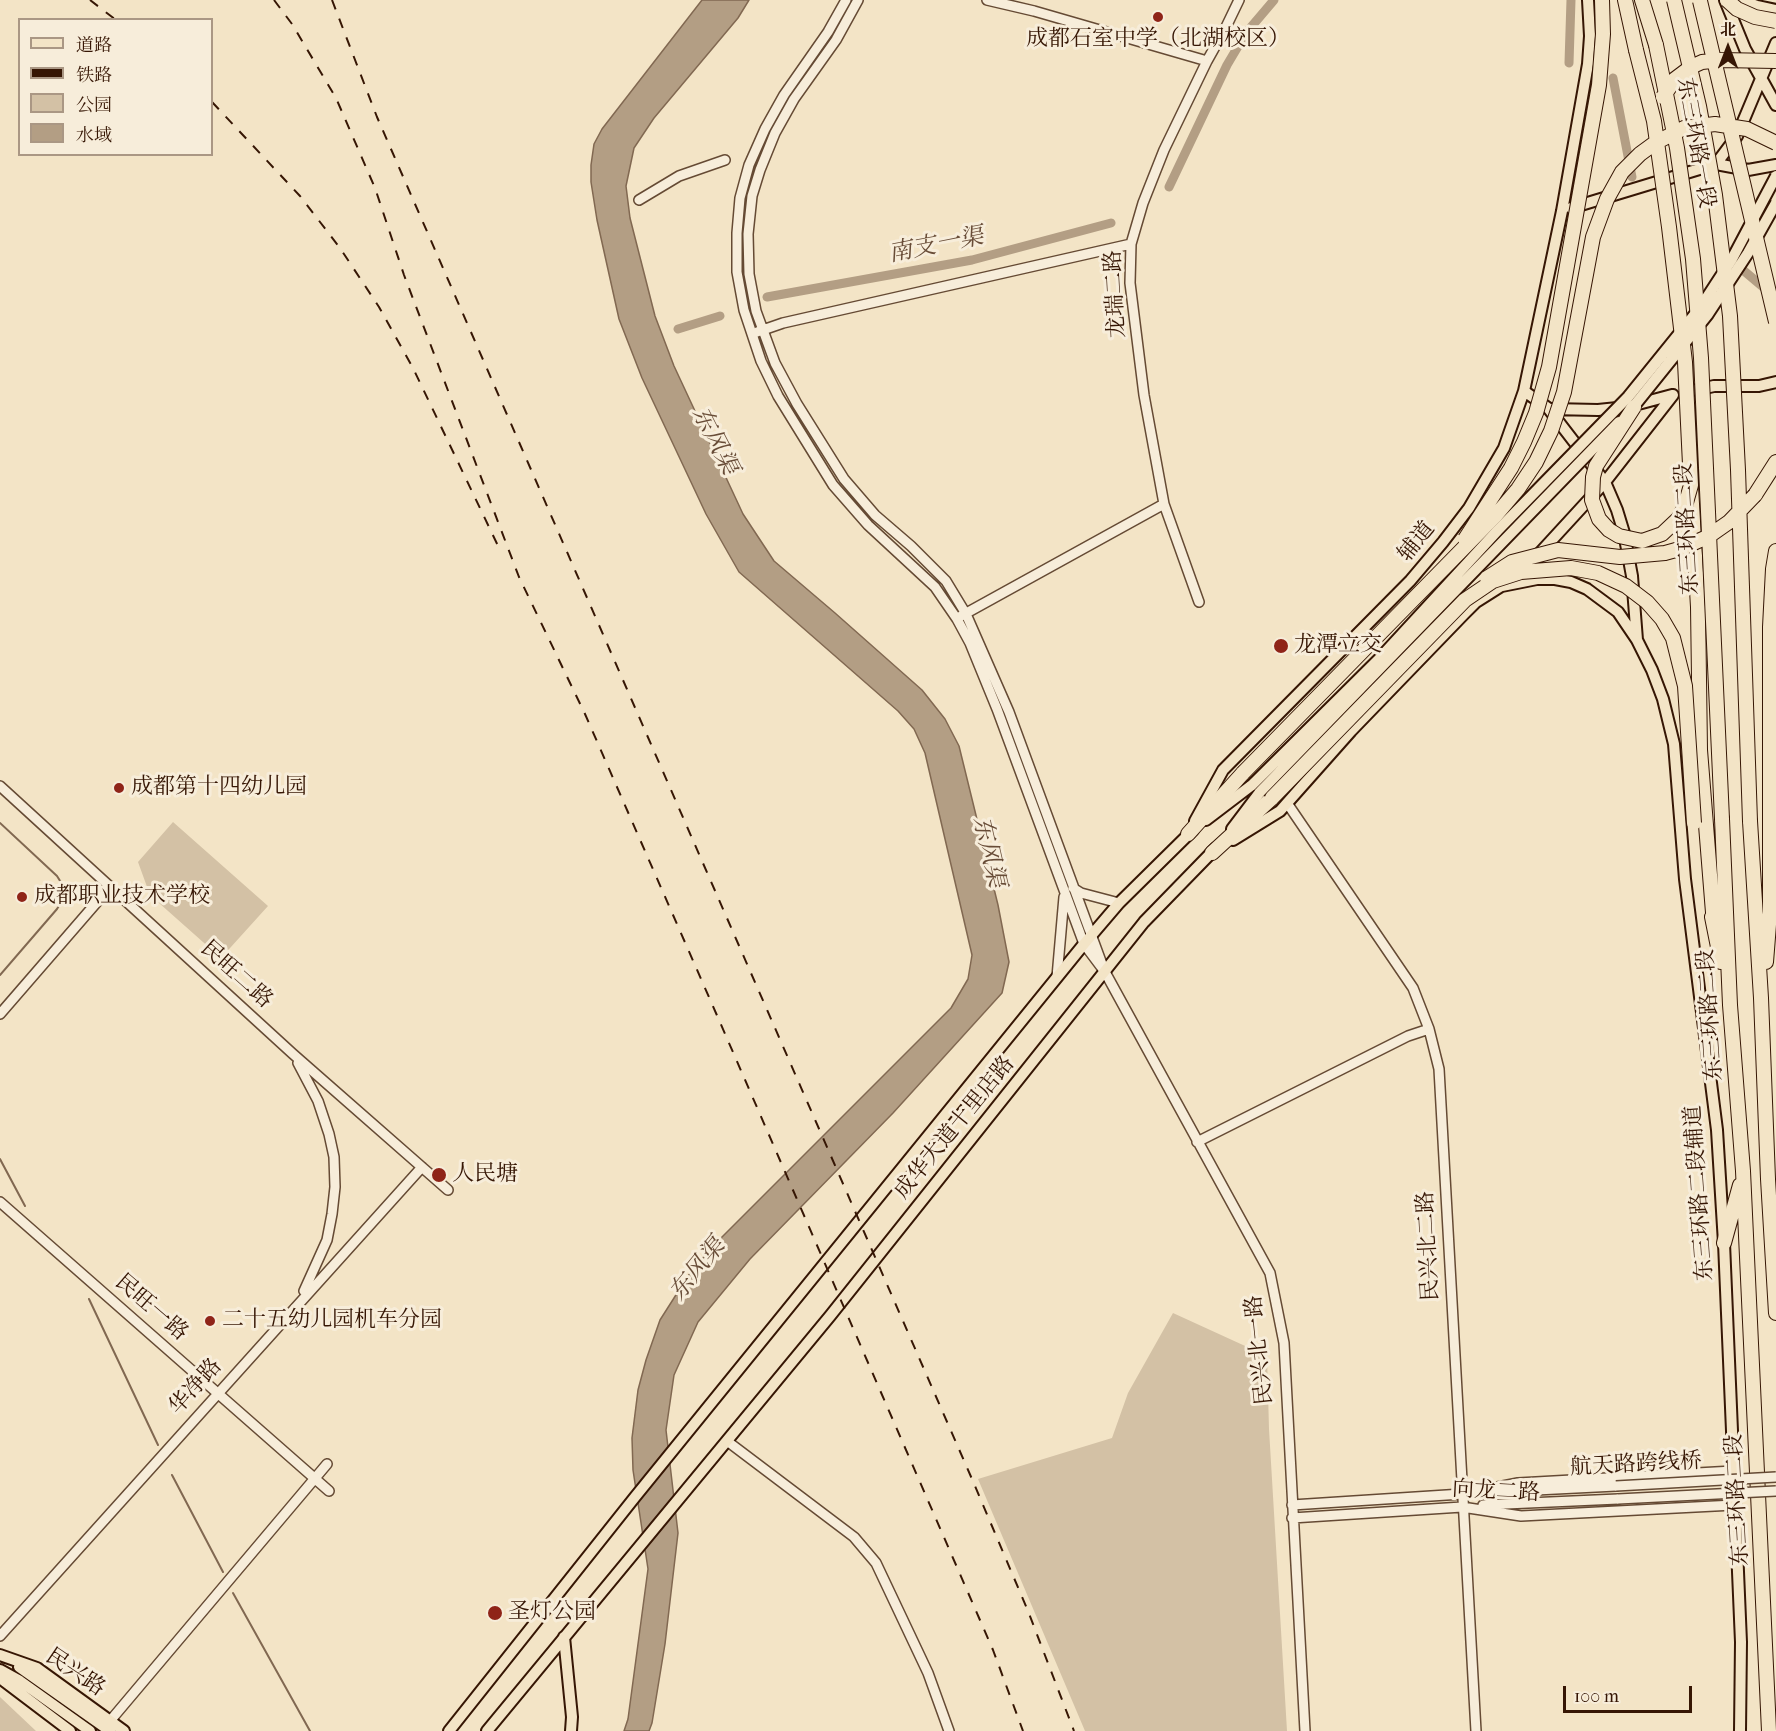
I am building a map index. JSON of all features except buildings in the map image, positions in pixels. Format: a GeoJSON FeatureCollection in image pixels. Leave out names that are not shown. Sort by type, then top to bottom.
{"type":"FeatureCollection","features":[{"type":"Feature","properties":{"kind":"highway"},"geometry":{"type":"LineString","coordinates":[[1452,560],[1511,468],[1536,413],[1549,367],[1599,85],[1603,34],[1602,0]]}},
{"type":"Feature","properties":{"kind":"highway"},"geometry":{"type":"LineString","coordinates":[[1626,0],[1654,122],[1684,362],[1698,607],[1699,821]]}},
{"type":"Feature","properties":{"kind":"highway","name":"东三环路一段"},"geometry":{"type":"LineString","coordinates":[[1642,0],[1656,45],[1677,148],[1696,296]]}},
{"type":"Feature","properties":{"kind":"highway","name":"东三环路一段"},"geometry":{"type":"LineString","coordinates":[[1674,0],[1699,106],[1713,184],[1727,294],[1738,470],[1750,821],[1761,998]]}},
{"type":"Feature","properties":{"kind":"highway"},"geometry":{"type":"LineString","coordinates":[[1700,0],[1776,322]]}},
{"type":"Feature","properties":{"kind":"highway"},"geometry":{"type":"LineString","coordinates":[[1726,0],[1737,9],[1755,17],[1776,21]]}},
{"type":"Feature","properties":{"kind":"highway"},"geometry":{"type":"LineString","coordinates":[[1654,122],[1662,98],[1675,79],[1691,67],[1702,62],[1720,60],[1776,61]]}},
{"type":"Feature","properties":{"kind":"highway"},"geometry":{"type":"LineString","coordinates":[[1188,834],[1243,772],[1452,560],[1518,489],[1536,462],[1551,431],[1564,392],[1593,237],[1607,199],[1622,172],[1655,143],[1684,129],[1715,124],[1736,127],[1747,129],[1776,143]]}},
{"type":"Feature","properties":{"kind":"highway","name":"东三环路二段"},"geometry":{"type":"LineString","coordinates":[[1696,296],[1701,358],[1730,1005],[1743,1171],[1769,1731]]}},
{"type":"Feature","properties":{"kind":"highway"},"geometry":{"type":"LineString","coordinates":[[1634,407],[1596,466],[1592,500],[1599,519],[1609,530],[1632,541],[1642,542],[1662,534],[1679,518],[1691,485]]}},
{"type":"Feature","properties":{"kind":"highway"},"geometry":{"type":"LineString","coordinates":[[1212,853],[1262,792],[1488,578],[1512,562],[1558,550],[1620,557],[1665,553],[1683,548],[1709,536],[1729,522],[1755,495],[1776,462]]}},
{"type":"Feature","properties":{"kind":"highway"},"geometry":{"type":"LineString","coordinates":[[1776,551],[1770,627],[1770,921],[1761,998],[1776,1313]]}},
{"type":"Feature","properties":{"kind":"highway"},"geometry":{"type":"LineString","coordinates":[[1465,600],[1494,581],[1521,572],[1571,568],[1598,573],[1626,586],[1647,602],[1662,619],[1673,638],[1685,686],[1699,821],[1714,926],[1730,1005]]}},
{"type":"Feature","properties":{"kind":"highway"},"geometry":{"type":"LineString","coordinates":[[1770,627],[1776,602]]}},
{"type":"Feature","properties":{"kind":"highway"},"geometry":{"type":"LineString","coordinates":[[1724,1243],[1743,1171]]}},
{"type":"Feature","properties":{"kind":"highway"},"geometry":{"type":"LineString","coordinates":[[1768,1179],[1776,1198]]}},
{"type":"Feature","properties":{"kind":"main road","name":"辅道"},"geometry":{"type":"LineString","coordinates":[[1188,834],[1223,771],[1410,581],[1468,508],[1504,448],[1524,391],[1562,211],[1588,64],[1590,36],[1588,0]]}},
{"type":"Feature","properties":{"kind":"main road"},"geometry":{"type":"LineString","coordinates":[[1726,0],[1734,24],[1776,105]]}},
{"type":"Feature","properties":{"kind":"main road"},"geometry":{"type":"LineString","coordinates":[[1741,0],[1776,10]]}},
{"type":"Feature","properties":{"kind":"main road"},"geometry":{"type":"LineString","coordinates":[[1716,164],[1737,136],[1776,43]]}},
{"type":"Feature","properties":{"kind":"main road"},"geometry":{"type":"LineString","coordinates":[[1562,211],[1716,164],[1748,170],[1776,165]]}},
{"type":"Feature","properties":{"kind":"main road"},"geometry":{"type":"LineString","coordinates":[[1262,792],[1381,657],[1498,530],[1628,397],[1700,308],[1732,259],[1776,176]]}},
{"type":"Feature","properties":{"kind":"main road"},"geometry":{"type":"LineString","coordinates":[[1262,792],[1634,407],[1708,314],[1748,253],[1776,203]]}},
{"type":"Feature","properties":{"kind":"main road"},"geometry":{"type":"LineString","coordinates":[[1548,408],[1598,410],[1627,407],[1714,386],[1759,386],[1776,382]]}},
{"type":"Feature","properties":{"kind":"main road"},"geometry":{"type":"LineString","coordinates":[[1524,391],[1548,408],[1605,482],[1624,533],[1632,576],[1637,640]]}},
{"type":"Feature","properties":{"kind":"main road"},"geometry":{"type":"LineString","coordinates":[[1502,586],[1546,548],[1605,482],[1673,395]]}},
{"type":"Feature","properties":{"kind":"main road","name":"东三环路二段辅道"},"geometry":{"type":"LineString","coordinates":[[1502,586],[1537,579],[1571,582],[1587,589],[1618,612],[1644,652],[1663,699],[1674,744],[1685,879],[1717,1130],[1741,1642],[1740,1731]]}},
{"type":"Feature","properties":{"kind":"main road","name":"成华大道十里店路"},"geometry":{"type":"LineString","coordinates":[[564,1637],[830,1316],[1144,922],[1212,853],[1280,811],[1351,731],[1464,614],[1476,602],[1502,586]]}},
{"type":"Feature","properties":{"kind":"main road","name":"成华大道十里店路"},"geometry":{"type":"LineString","coordinates":[[449,1731],[685,1434],[1092,933],[1188,834],[1262,792]]}},
{"type":"Feature","properties":{"kind":"main road"},"geometry":{"type":"LineString","coordinates":[[487,1731],[564,1637]]}},
{"type":"Feature","properties":{"kind":"main road"},"geometry":{"type":"LineString","coordinates":[[564,1637],[572,1717],[571,1731]]}},
{"type":"Feature","properties":{"kind":"main road","name":"民兴路"},"geometry":{"type":"LineString","coordinates":[[0,1656],[37,1668],[110,1726]]}},
{"type":"Feature","properties":{"kind":"main road","name":"民兴路"},"geometry":{"type":"LineString","coordinates":[[0,1656],[110,1726],[124,1731]]}},
{"type":"Feature","properties":{"kind":"main road","name":"民兴路"},"geometry":{"type":"LineString","coordinates":[[0,1670],[20,1681],[90,1731]]}},
{"type":"Feature","properties":{"kind":"main road"},"geometry":{"type":"LineString","coordinates":[[0,1678],[70,1731]]}},
{"type":"Feature","properties":{"kind":"street"},"geometry":{"type":"LineString","coordinates":[[846,0],[828,32],[784,95],[749,165],[740,198],[736,233],[737,272],[751,334],[761,361],[778,396],[833,485],[868,525],[935,587],[962,616]]}},
{"type":"Feature","properties":{"kind":"street"},"geometry":{"type":"LineString","coordinates":[[858,0],[836,39],[794,99],[775,133],[760,170],[752,196],[748,234],[749,274],[756,311],[775,363],[797,404],[844,479],[875,515],[911,546],[946,581],[962,616],[970,643],[1069,890],[1084,944],[1105,972]]}},
{"type":"Feature","properties":{"kind":"street"},"geometry":{"type":"LineString","coordinates":[[987,0],[1034,11],[1207,61]]}},
{"type":"Feature","properties":{"kind":"street","name":"龙瑞二路"},"geometry":{"type":"LineString","coordinates":[[1199,602],[1164,504],[1144,395],[1130,283],[1131,244],[1143,203],[1164,150],[1239,0]]}},
{"type":"Feature","properties":{"kind":"street"},"geometry":{"type":"LineString","coordinates":[[639,200],[679,176],[725,160]]}},
{"type":"Feature","properties":{"kind":"street"},"geometry":{"type":"LineString","coordinates":[[751,334],[783,323],[1131,244]]}},
{"type":"Feature","properties":{"kind":"street"},"geometry":{"type":"LineString","coordinates":[[962,616],[1164,504]]}},
{"type":"Feature","properties":{"kind":"street","name":"民旺二路"},"geometry":{"type":"LineString","coordinates":[[0,786],[293,1054],[448,1190]]}},
{"type":"Feature","properties":{"kind":"street","name":"民兴北二路"},"geometry":{"type":"LineString","coordinates":[[1287,802],[1413,988],[1429,1029],[1439,1069],[1476,1731]]}},
{"type":"Feature","properties":{"kind":"street"},"geometry":{"type":"LineString","coordinates":[[0,1014],[110,887]]}},
{"type":"Feature","properties":{"kind":"street"},"geometry":{"type":"LineString","coordinates":[[1069,890],[1119,903]]}},
{"type":"Feature","properties":{"kind":"street"},"geometry":{"type":"LineString","coordinates":[[1069,890],[1092,933],[1105,972]]}},
{"type":"Feature","properties":{"kind":"street"},"geometry":{"type":"LineString","coordinates":[[1057,977],[1069,890]]}},
{"type":"Feature","properties":{"kind":"street","name":"民兴北一路"},"geometry":{"type":"LineString","coordinates":[[1105,972],[1270,1273],[1284,1344],[1305,1731]]}},
{"type":"Feature","properties":{"kind":"street"},"geometry":{"type":"LineString","coordinates":[[1197,1142],[1408,1036],[1429,1029]]}},
{"type":"Feature","properties":{"kind":"street"},"geometry":{"type":"LineString","coordinates":[[293,1054],[318,1101],[329,1134],[334,1157],[335,1187],[327,1240],[318,1264],[293,1309]]}},
{"type":"Feature","properties":{"kind":"street","name":"华净路"},"geometry":{"type":"LineString","coordinates":[[0,1636],[422,1167]]}},
{"type":"Feature","properties":{"kind":"street","name":"民旺一路"},"geometry":{"type":"LineString","coordinates":[[0,1202],[330,1491]]}},
{"type":"Feature","properties":{"kind":"street"},"geometry":{"type":"LineString","coordinates":[[727,1441],[854,1537],[876,1563],[928,1673],[949,1731]]}},
{"type":"Feature","properties":{"kind":"street"},"geometry":{"type":"LineString","coordinates":[[110,1726],[327,1464]]}},
{"type":"Feature","properties":{"kind":"street","name":"向龙二路"},"geometry":{"type":"LineString","coordinates":[[1292,1505],[1462,1494],[1518,1483],[1733,1471]]}},
{"type":"Feature","properties":{"kind":"street","name":"航天路跨线桥"},"geometry":{"type":"LineString","coordinates":[[1462,1494],[1776,1477]]}},
{"type":"Feature","properties":{"kind":"street","name":"航天路跨线桥"},"geometry":{"type":"LineString","coordinates":[[1462,1506],[1776,1491]]}},
{"type":"Feature","properties":{"kind":"street","name":"向龙二路"},"geometry":{"type":"LineString","coordinates":[[1292,1518],[1462,1506],[1521,1516],[1734,1505]]}},
{"type":"Feature","properties":{"kind":"green space"},"geometry":{"type":"Polygon","coordinates":[[[173,822],[268,906],[221,958],[150,895],[138,862],[173,822]]]}},
{"type":"Feature","properties":{"kind":"green space"},"geometry":{"type":"Polygon","coordinates":[[[1173,1313],[1267,1356],[1269,1429],[1287,1731],[1085,1731],[978,1479],[1112,1438],[1128,1393],[1173,1313]]]}},
{"type":"Feature","properties":{"kind":"green space"},"geometry":{"type":"Polygon","coordinates":[[[0,1697],[36,1731],[0,1731],[0,1697]]]}},
{"type":"Feature","properties":{"kind":"water","name":"东风渠"},"geometry":{"type":"Polygon","coordinates":[[[702,0],[749,0],[738,18],[654,118],[634,148],[626,186],[630,218],[655,316],[674,366],[743,514],[774,561],[922,690],[945,719],[959,746],[998,905],[1009,962],[1002,993],[893,1113],[750,1259],[698,1322],[674,1375],[666,1430],[678,1533],[665,1644],[652,1723],[649,1731],[624,1731],[628,1719],[648,1569],[633,1470],[632,1438],[638,1390],[660,1320],[688,1276],[711,1248],[951,1008],[968,979],[972,955],[925,753],[914,729],[898,711],[739,572],[706,514],[642,378],[619,319],[591,182],[594,144],[602,129],[702,0]]]}},
{"type":"Feature","properties":{"kind":"waterway","name":"南支一渠"},"geometry":{"type":"LineString","coordinates":[[1169,187],[1227,65],[1246,33],[1274,0]]}},
{"type":"Feature","properties":{"kind":"waterway","name":"南支一渠"},"geometry":{"type":"LineString","coordinates":[[1569,63],[1571,0]]}},
{"type":"Feature","properties":{"kind":"waterway","name":"南支一渠"},"geometry":{"type":"LineString","coordinates":[[1613,78],[1632,177]]}},
{"type":"Feature","properties":{"kind":"waterway","name":"南支一渠"},"geometry":{"type":"LineString","coordinates":[[767,297],[972,260],[1111,223]]}},
{"type":"Feature","properties":{"kind":"waterway","name":"南支一渠"},"geometry":{"type":"LineString","coordinates":[[1737,265],[1769,292]]}},
{"type":"Feature","properties":{"kind":"waterway","name":"南支一渠"},"geometry":{"type":"LineString","coordinates":[[678,329],[720,316]]}},
{"type":"Feature","properties":{"kind":"waterway"},"geometry":{"type":"LineString","coordinates":[[0,823],[57,876],[62,884],[63,899],[0,975]]}},
{"type":"Feature","properties":{"kind":"waterway"},"geometry":{"type":"LineString","coordinates":[[0,1159],[25,1206]]}},
{"type":"Feature","properties":{"kind":"waterway"},"geometry":{"type":"LineString","coordinates":[[89,1299],[158,1445]]}},
{"type":"Feature","properties":{"kind":"waterway"},"geometry":{"type":"LineString","coordinates":[[172,1475],[223,1572]]}},
{"type":"Feature","properties":{"kind":"waterway"},"geometry":{"type":"LineString","coordinates":[[233,1593],[310,1731]]}},
{"type":"Feature","properties":{"kind":"railway"},"geometry":{"type":"LineString","coordinates":[[90,0],[113,18]]}},
{"type":"Feature","properties":{"kind":"railway"},"geometry":{"type":"LineString","coordinates":[[274,0],[292,24],[336,98],[375,188],[404,275],[519,577],[585,714],[719,1020],[993,1650],[1023,1731]]}},
{"type":"Feature","properties":{"kind":"railway"},"geometry":{"type":"LineString","coordinates":[[332,0],[377,117],[972,1479],[1028,1611],[1074,1731]]}},
{"type":"Feature","properties":{"kind":"railway"},"geometry":{"type":"LineString","coordinates":[[213,103],[300,196],[340,248],[379,307],[413,368],[500,550]]}},
{"type":"Feature","properties":{"kind":"place","name":"成都石室中学（北湖校区）"},"geometry":{"type":"Point","coordinates":[1158,17]}},
{"type":"Feature","properties":{"kind":"place","name":"龙潭立交"},"geometry":{"type":"Point","coordinates":[1281,646]}},
{"type":"Feature","properties":{"kind":"place","name":"成都第十四幼儿园"},"geometry":{"type":"Point","coordinates":[119,788]}},
{"type":"Feature","properties":{"kind":"place","name":"成都职业技术学校"},"geometry":{"type":"Point","coordinates":[22,897]}},
{"type":"Feature","properties":{"kind":"place","name":"人民塘"},"geometry":{"type":"Point","coordinates":[439,1175]}},
{"type":"Feature","properties":{"kind":"place","name":"二十五幼儿园机车分园"},"geometry":{"type":"Point","coordinates":[210,1321]}},
{"type":"Feature","properties":{"kind":"place","name":"圣灯公园"},"geometry":{"type":"Point","coordinates":[495,1613]}}]}
